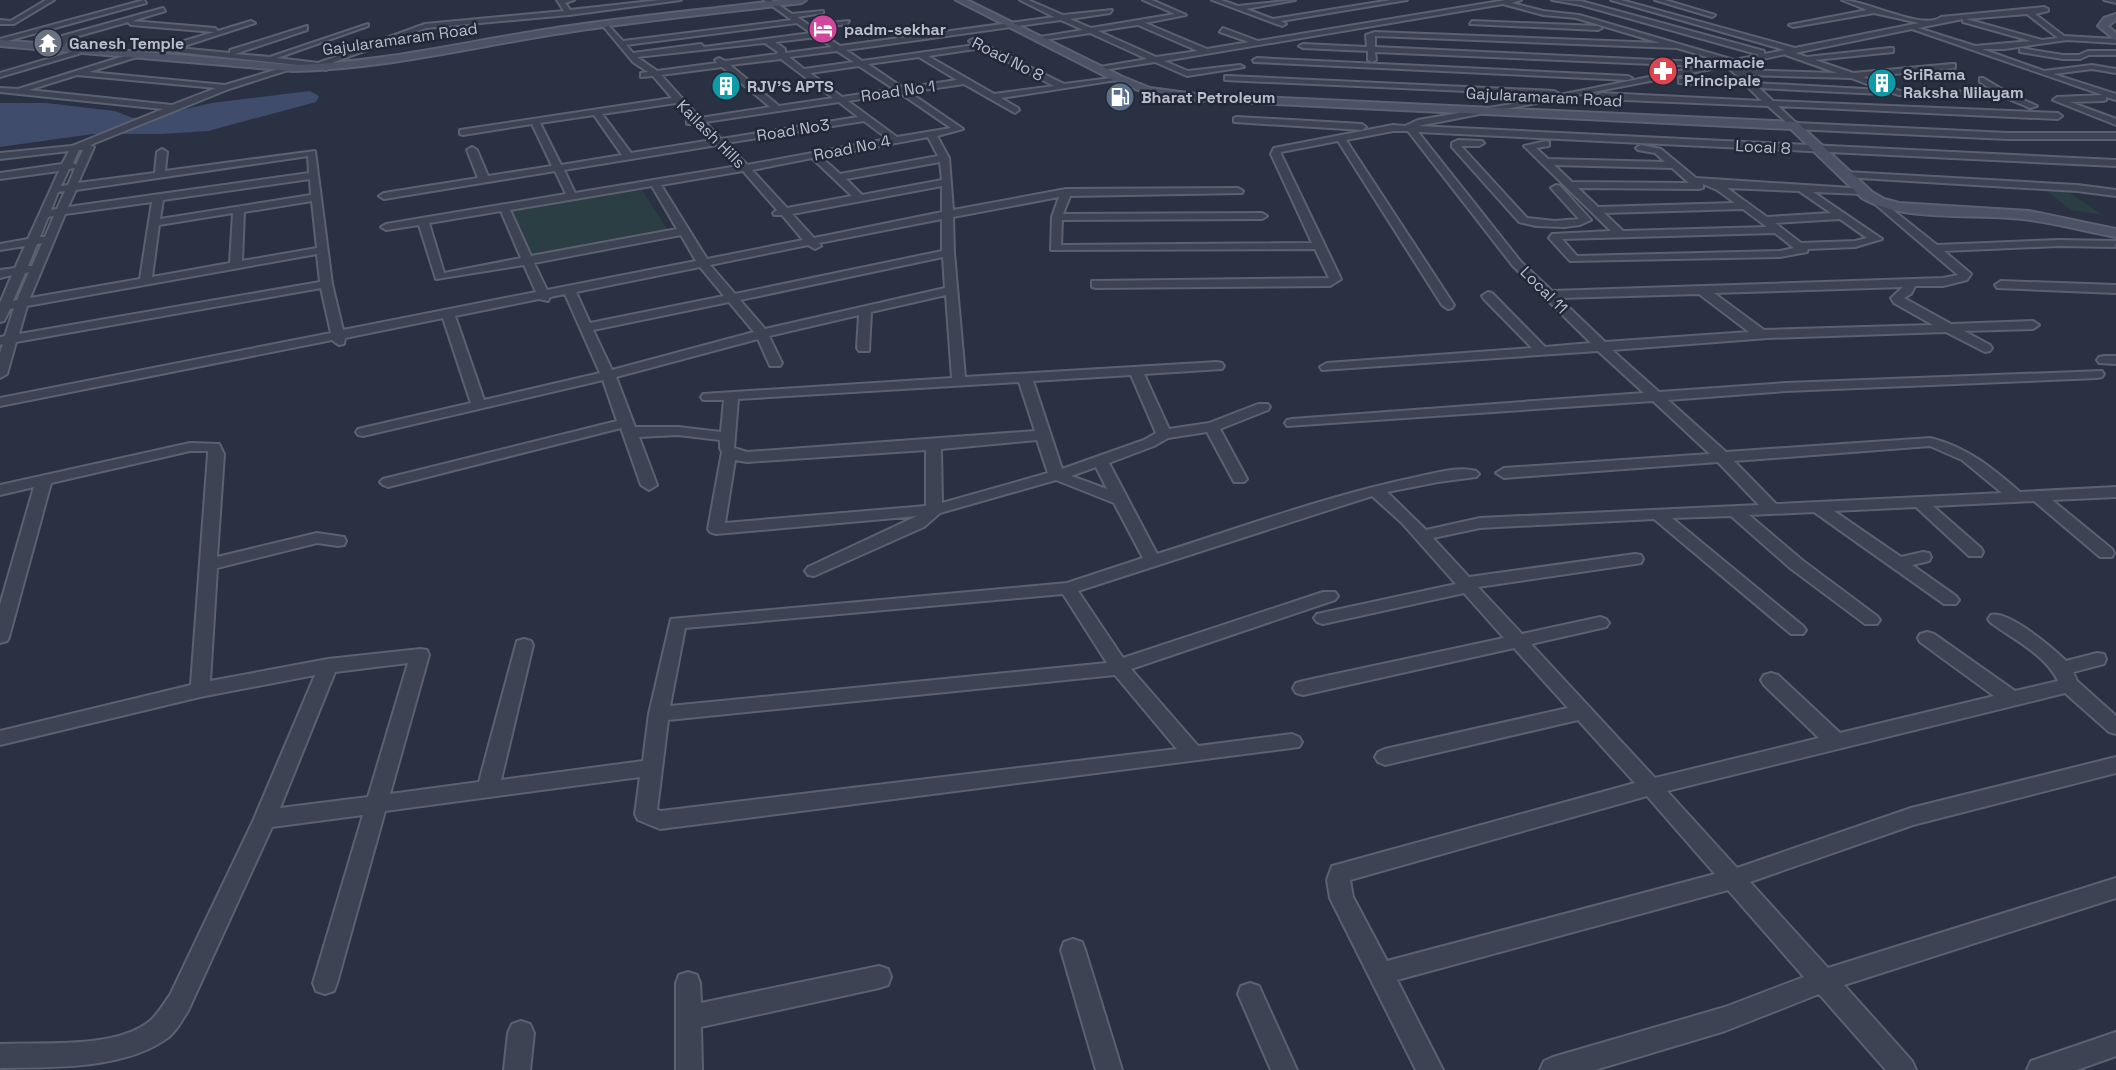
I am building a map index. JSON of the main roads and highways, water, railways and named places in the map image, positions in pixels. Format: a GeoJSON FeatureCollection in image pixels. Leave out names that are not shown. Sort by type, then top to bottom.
{"type":"FeatureCollection","features":[{"type":"Feature","properties":{"kind":"main road","name":"Gajularamaram Road"},"geometry":{"type":"LineString","coordinates":[[0,42],[285,68],[382,62],[548,32],[770,2],[802,0]]}},
{"type":"Feature","properties":{"kind":"main road","name":"Gajularamaram Road"},"geometry":{"type":"LineString","coordinates":[[961,0],[1119,79],[1148,91],[1172,95],[1794,126],[1865,193],[1879,202],[1899,207],[2029,215],[2099,229],[2116,240]]}},
{"type":"Feature","properties":{"kind":"main road"},"geometry":{"type":"LineString","coordinates":[[2116,17],[2107,20],[2103,26],[2116,40]]}},
{"type":"Feature","properties":{"kind":"water"},"geometry":{"type":"Polygon","coordinates":[[[310,91],[319,96],[316,102],[208,131],[93,134],[0,147],[0,103],[46,103],[115,111],[133,118],[159,115],[212,103],[310,91]]]}},
{"type":"Feature","properties":{"kind":"place","name":"padm-sekhar"},"geometry":{"type":"Point","coordinates":[823,29]}},
{"type":"Feature","properties":{"kind":"place","name":"Ganesh Temple"},"geometry":{"type":"Point","coordinates":[48,43]}},
{"type":"Feature","properties":{"kind":"place","name":"Pharmacie Principale"},"geometry":{"type":"Point","coordinates":[1663,71]}},
{"type":"Feature","properties":{"kind":"place","name":"SriRama Raksha Nilayam"},"geometry":{"type":"Point","coordinates":[1882,83]}},
{"type":"Feature","properties":{"kind":"place","name":"RJV'S APTS"},"geometry":{"type":"Point","coordinates":[726,86]}},
{"type":"Feature","properties":{"kind":"place","name":"Bharat Petroleum"},"geometry":{"type":"Point","coordinates":[1120,97]}}]}
